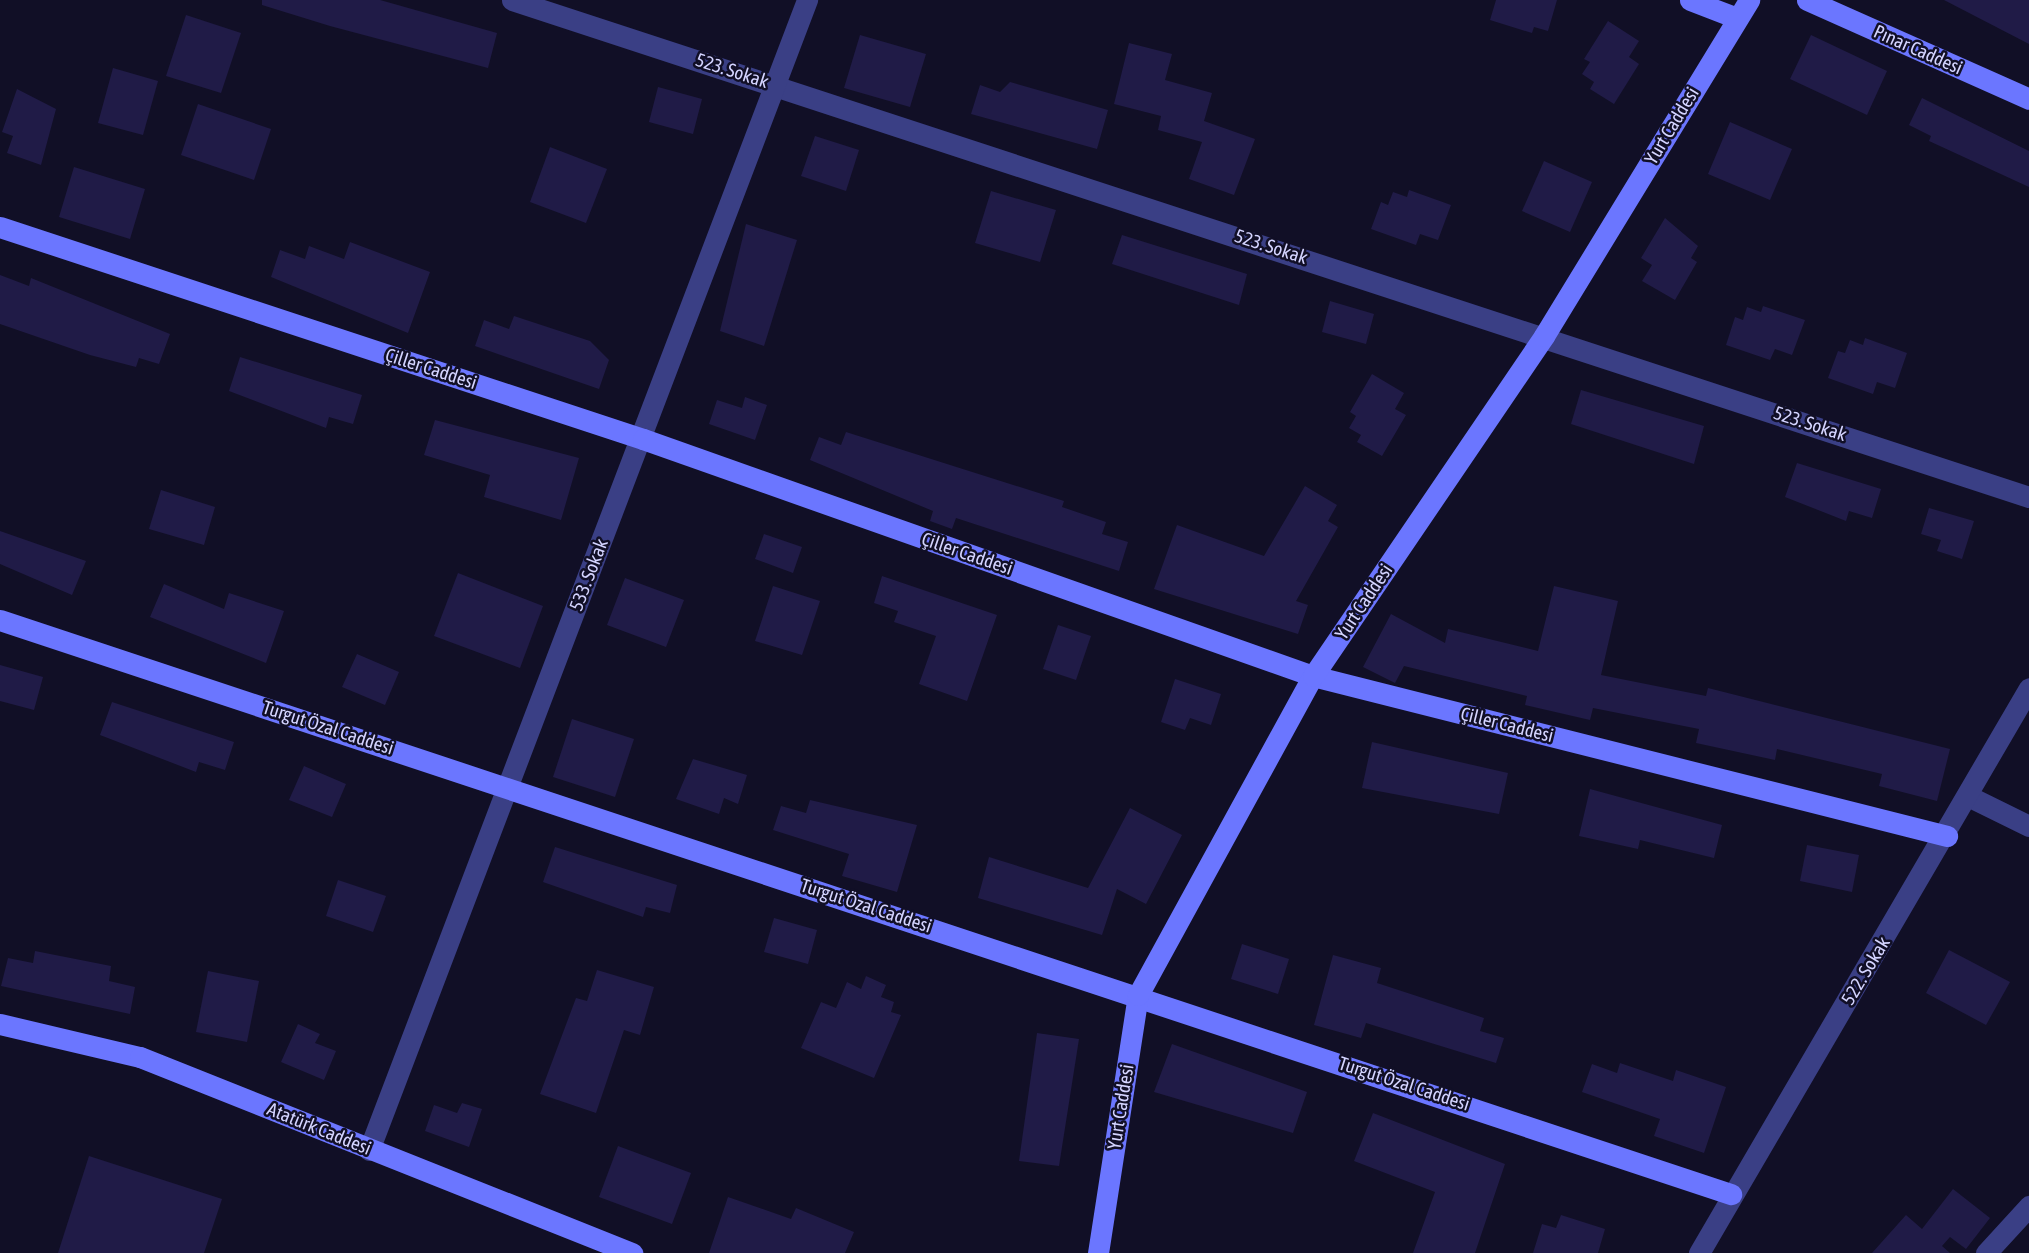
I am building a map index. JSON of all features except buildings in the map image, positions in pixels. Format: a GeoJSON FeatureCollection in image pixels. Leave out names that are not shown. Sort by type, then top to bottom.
{"type":"FeatureCollection","features":[{"type":"Feature","properties":{"kind":"street","name":"523. Sokak"},"geometry":{"type":"LineString","coordinates":[[512,0],[2029,497]]}},
{"type":"Feature","properties":{"kind":"street","name":"533. Sokak"},"geometry":{"type":"LineString","coordinates":[[369,1150],[506,787],[643,439],[807,0]]}},
{"type":"Feature","properties":{"kind":"street"},"geometry":{"type":"LineString","coordinates":[[1690,0],[1743,9]]}},
{"type":"Feature","properties":{"kind":"street","name":"Pınar Caddesi"},"geometry":{"type":"LineString","coordinates":[[1807,0],[2029,99]]}},
{"type":"Feature","properties":{"kind":"street","name":"Yurt Caddesi"},"geometry":{"type":"LineString","coordinates":[[1098,1253],[1138,995],[1313,676],[1544,336],[1743,9]]}},
{"type":"Feature","properties":{"kind":"street","name":"Çiller Caddesi"},"geometry":{"type":"LineString","coordinates":[[0,227],[643,439],[1313,676],[1947,836]]}},
{"type":"Feature","properties":{"kind":"street","name":"Turgut Özal Caddesi"},"geometry":{"type":"LineString","coordinates":[[0,620],[1138,995],[1731,1194]]}},
{"type":"Feature","properties":{"kind":"street","name":"522. Sokak"},"geometry":{"type":"LineString","coordinates":[[1699,1253],[1731,1194],[1947,836],[2029,688]]}},
{"type":"Feature","properties":{"kind":"street"},"geometry":{"type":"LineString","coordinates":[[1968,796],[2029,826]]}},
{"type":"Feature","properties":{"kind":"street","name":"Atatürk Caddesi"},"geometry":{"type":"LineString","coordinates":[[0,1024],[140,1057],[632,1253]]}},
{"type":"Feature","properties":{"kind":"street"},"geometry":{"type":"LineString","coordinates":[[1986,1253],[2029,1206]]}}]}
